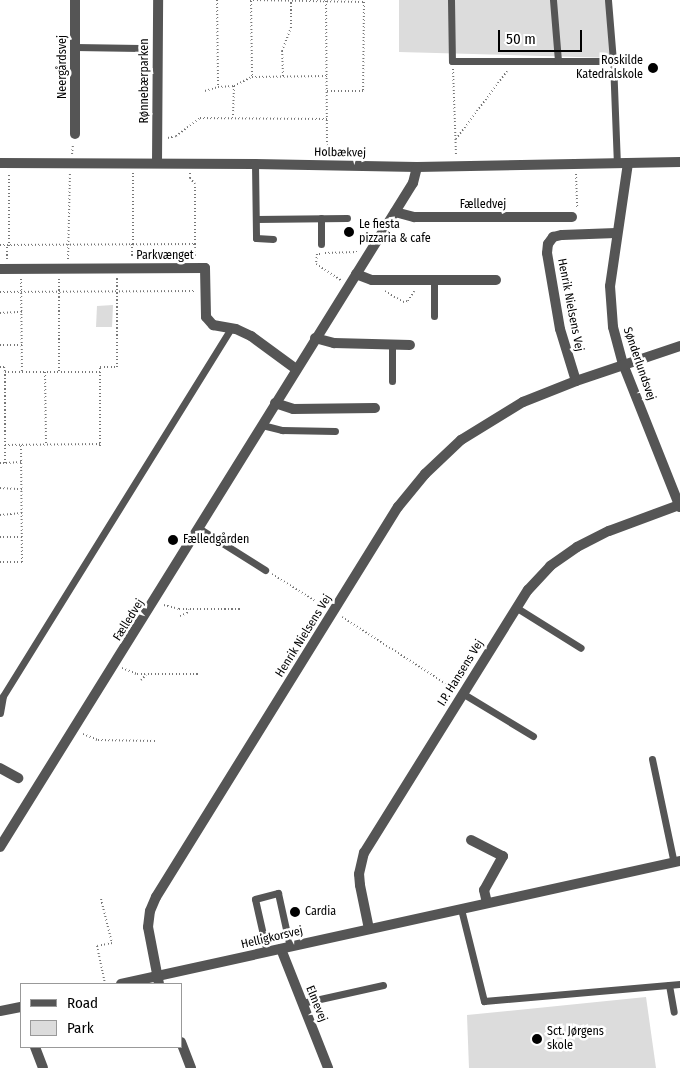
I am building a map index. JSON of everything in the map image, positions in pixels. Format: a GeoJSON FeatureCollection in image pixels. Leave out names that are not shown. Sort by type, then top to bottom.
{"type":"FeatureCollection","features":[{"type":"Feature","properties":{"kind":"street","name":"Neergårdsvej"},"geometry":{"type":"LineString","coordinates":[[75,0],[75,134]]}},
{"type":"Feature","properties":{"kind":"street","name":"Rønnebærparken"},"geometry":{"type":"LineString","coordinates":[[157,163],[158,0]]}},
{"type":"Feature","properties":{"kind":"street","name":"Sønderlundsvej"},"geometry":{"type":"LineString","coordinates":[[622,162],[610,286],[611,311],[617,346],[623,364],[679,506]]}},
{"type":"Feature","properties":{"kind":"street","name":"Holbækvej"},"geometry":{"type":"LineString","coordinates":[[5,163],[190,163],[417,167],[680,162]]}},
{"type":"Feature","properties":{"kind":"street","name":"Fælledvej"},"geometry":{"type":"LineString","coordinates":[[0,848],[155,602],[296,369],[414,181],[417,167]]}},
{"type":"Feature","properties":{"kind":"street","name":"Fælledvej"},"geometry":{"type":"LineString","coordinates":[[395,212],[414,217],[572,217]]}},
{"type":"Feature","properties":{"kind":"street","name":"Henrik Nielsens Vej"},"geometry":{"type":"LineString","coordinates":[[576,381],[560,329],[547,253],[548,244],[553,237],[562,235],[616,233]]}},
{"type":"Feature","properties":{"kind":"street","name":"Parkvænget"},"geometry":{"type":"LineString","coordinates":[[0,269],[205,268],[206,317],[212,324],[231,328],[251,336],[296,369]]}},
{"type":"Feature","properties":{"kind":"street"},"geometry":{"type":"LineString","coordinates":[[356,274],[372,280],[496,280]]}},
{"type":"Feature","properties":{"kind":"street"},"geometry":{"type":"LineString","coordinates":[[316,338],[334,343],[410,345]]}},
{"type":"Feature","properties":{"kind":"street","name":"Henrik Nielsens Vej"},"geometry":{"type":"LineString","coordinates":[[158,980],[148,927],[150,911],[156,897],[398,507],[432,467],[461,440],[516,407],[576,381],[680,346]]}},
{"type":"Feature","properties":{"kind":"street"},"geometry":{"type":"LineString","coordinates":[[275,404],[293,410],[375,408]]}},
{"type":"Feature","properties":{"kind":"street","name":"I.P. Hansens Vej"},"geometry":{"type":"LineString","coordinates":[[368,929],[359,874],[364,853],[528,590],[550,566],[577,547],[609,531],[679,506]]}},
{"type":"Feature","properties":{"kind":"street"},"geometry":{"type":"LineString","coordinates":[[0,768],[18,778]]}},
{"type":"Feature","properties":{"kind":"street"},"geometry":{"type":"LineString","coordinates":[[471,840],[503,856],[484,890],[487,903]]}},
{"type":"Feature","properties":{"kind":"street","name":"Helligkorsvej"},"geometry":{"type":"LineString","coordinates":[[130,983],[158,980],[368,929],[677,862]]}},
{"type":"Feature","properties":{"kind":"street","name":"Elmevej"},"geometry":{"type":"LineString","coordinates":[[285,948],[302,1003],[328,1068]]}},
{"type":"Feature","properties":{"kind":"street"},"geometry":{"type":"LineString","coordinates":[[0,1011],[20,1009]]}},
{"type":"Feature","properties":{"kind":"street"},"geometry":{"type":"LineString","coordinates":[[182,1045],[191,1068]]}},
{"type":"Feature","properties":{"kind":"street"},"geometry":{"type":"LineString","coordinates":[[34,1048],[43,1068]]}},
{"type":"Feature","properties":{"kind":"lane"},"geometry":{"type":"LineString","coordinates":[[451,0],[452,60],[613,61]]}},
{"type":"Feature","properties":{"kind":"lane"},"geometry":{"type":"LineString","coordinates":[[553,0],[558,62]]}},
{"type":"Feature","properties":{"kind":"lane"},"geometry":{"type":"LineString","coordinates":[[608,0],[622,162]]}},
{"type":"Feature","properties":{"kind":"lane"},"geometry":{"type":"LineString","coordinates":[[75,47],[140,48]]}},
{"type":"Feature","properties":{"kind":"lane"},"geometry":{"type":"LineString","coordinates":[[255,164],[256,238],[273,239]]}},
{"type":"Feature","properties":{"kind":"lane"},"geometry":{"type":"LineString","coordinates":[[321,218],[321,244]]}},
{"type":"Feature","properties":{"kind":"lane"},"geometry":{"type":"LineString","coordinates":[[256,219],[347,218]]}},
{"type":"Feature","properties":{"kind":"lane"},"geometry":{"type":"LineString","coordinates":[[434,280],[434,316]]}},
{"type":"Feature","properties":{"kind":"lane"},"geometry":{"type":"LineString","coordinates":[[0,713],[3,696],[231,328]]}},
{"type":"Feature","properties":{"kind":"lane"},"geometry":{"type":"LineString","coordinates":[[392,345],[392,381]]}},
{"type":"Feature","properties":{"kind":"lane"},"geometry":{"type":"LineString","coordinates":[[262,425],[282,430],[335,431]]}},
{"type":"Feature","properties":{"kind":"lane"},"geometry":{"type":"LineString","coordinates":[[200,529],[265,570]]}},
{"type":"Feature","properties":{"kind":"lane"},"geometry":{"type":"LineString","coordinates":[[517,608],[581,648]]}},
{"type":"Feature","properties":{"kind":"lane"},"geometry":{"type":"LineString","coordinates":[[462,694],[534,736]]}},
{"type":"Feature","properties":{"kind":"lane","name":"Helligkorsvej"},"geometry":{"type":"LineString","coordinates":[[652,759],[677,862]]}},
{"type":"Feature","properties":{"kind":"lane"},"geometry":{"type":"LineString","coordinates":[[267,952],[255,899],[278,894],[285,948]]}},
{"type":"Feature","properties":{"kind":"lane"},"geometry":{"type":"LineString","coordinates":[[461,909],[484,1001],[680,984]]}},
{"type":"Feature","properties":{"kind":"lane"},"geometry":{"type":"LineString","coordinates":[[302,1003],[382,985]]}},
{"type":"Feature","properties":{"kind":"lane"},"geometry":{"type":"LineString","coordinates":[[669,985],[674,1012]]}},
{"type":"Feature","properties":{"kind":"path"},"geometry":{"type":"LineString","coordinates":[[217,0],[218,87]]}},
{"type":"Feature","properties":{"kind":"path"},"geometry":{"type":"LineString","coordinates":[[252,76],[250,1],[335,0],[364,2],[363,91],[327,90]]}},
{"type":"Feature","properties":{"kind":"path"},"geometry":{"type":"LineString","coordinates":[[283,76],[282,51],[291,28],[291,1]]}},
{"type":"Feature","properties":{"kind":"path"},"geometry":{"type":"LineString","coordinates":[[326,1],[326,165]]}},
{"type":"Feature","properties":{"kind":"path"},"geometry":{"type":"LineString","coordinates":[[452,60],[457,166]]}},
{"type":"Feature","properties":{"kind":"path"},"geometry":{"type":"LineString","coordinates":[[456,138],[514,61]]}},
{"type":"Feature","properties":{"kind":"path"},"geometry":{"type":"LineString","coordinates":[[205,91],[218,87],[234,86],[252,76],[327,76]]}},
{"type":"Feature","properties":{"kind":"path"},"geometry":{"type":"LineString","coordinates":[[233,118],[234,86]]}},
{"type":"Feature","properties":{"kind":"path"},"geometry":{"type":"LineString","coordinates":[[157,141],[176,136],[200,118],[327,119]]}},
{"type":"Feature","properties":{"kind":"path"},"geometry":{"type":"LineString","coordinates":[[59,372],[59,292],[68,245],[71,163],[75,134]]}},
{"type":"Feature","properties":{"kind":"path"},"geometry":{"type":"LineString","coordinates":[[5,163],[7,256]]}},
{"type":"Feature","properties":{"kind":"path"},"geometry":{"type":"LineString","coordinates":[[132,163],[132,268]]}},
{"type":"Feature","properties":{"kind":"path"},"geometry":{"type":"LineString","coordinates":[[190,163],[190,178],[195,184],[195,268]]}},
{"type":"Feature","properties":{"kind":"path"},"geometry":{"type":"LineString","coordinates":[[572,217],[577,210],[576,163]]}},
{"type":"Feature","properties":{"kind":"path"},"geometry":{"type":"LineString","coordinates":[[0,246],[196,244]]}},
{"type":"Feature","properties":{"kind":"path"},"geometry":{"type":"LineString","coordinates":[[349,285],[318,266],[316,264],[317,254],[330,252],[370,252]]}},
{"type":"Feature","properties":{"kind":"path"},"geometry":{"type":"LineString","coordinates":[[5,445],[100,445],[100,367],[117,367],[117,268]]}},
{"type":"Feature","properties":{"kind":"path"},"geometry":{"type":"LineString","coordinates":[[21,269],[22,372]]}},
{"type":"Feature","properties":{"kind":"path"},"geometry":{"type":"LineString","coordinates":[[372,280],[374,285],[403,302],[412,295],[418,280]]}},
{"type":"Feature","properties":{"kind":"path"},"geometry":{"type":"LineString","coordinates":[[0,292],[206,291]]}},
{"type":"Feature","properties":{"kind":"path"},"geometry":{"type":"LineString","coordinates":[[0,312],[22,312]]}},
{"type":"Feature","properties":{"kind":"path"},"geometry":{"type":"LineString","coordinates":[[0,345],[22,345]]}},
{"type":"Feature","properties":{"kind":"path"},"geometry":{"type":"LineString","coordinates":[[0,367],[4,367],[5,372],[5,463]]}},
{"type":"Feature","properties":{"kind":"path"},"geometry":{"type":"LineString","coordinates":[[5,372],[100,372]]}},
{"type":"Feature","properties":{"kind":"path"},"geometry":{"type":"LineString","coordinates":[[45,372],[46,444]]}},
{"type":"Feature","properties":{"kind":"path"},"geometry":{"type":"LineString","coordinates":[[0,562],[22,562],[21,445]]}},
{"type":"Feature","properties":{"kind":"path"},"geometry":{"type":"LineString","coordinates":[[0,463],[21,462]]}},
{"type":"Feature","properties":{"kind":"path"},"geometry":{"type":"LineString","coordinates":[[0,488],[22,489]]}},
{"type":"Feature","properties":{"kind":"path"},"geometry":{"type":"LineString","coordinates":[[0,515],[22,513]]}},
{"type":"Feature","properties":{"kind":"path"},"geometry":{"type":"LineString","coordinates":[[0,537],[22,537]]}},
{"type":"Feature","properties":{"kind":"path"},"geometry":{"type":"LineString","coordinates":[[265,570],[462,694]]}},
{"type":"Feature","properties":{"kind":"path"},"geometry":{"type":"LineString","coordinates":[[155,602],[168,607],[189,609],[242,609]]}},
{"type":"Feature","properties":{"kind":"path"},"geometry":{"type":"LineString","coordinates":[[180,616],[188,613],[189,609]]}},
{"type":"Feature","properties":{"kind":"path"},"geometry":{"type":"LineString","coordinates":[[116,664],[136,674],[198,674]]}},
{"type":"Feature","properties":{"kind":"path"},"geometry":{"type":"LineString","coordinates":[[141,680],[147,674]]}},
{"type":"Feature","properties":{"kind":"path"},"geometry":{"type":"LineString","coordinates":[[74,730],[98,740],[155,741]]}},
{"type":"Feature","properties":{"kind":"path"},"geometry":{"type":"LineString","coordinates":[[101,899],[112,943],[97,946],[105,983]]}},
{"type":"Feature","properties":{"kind":"green space"},"geometry":{"type":"Polygon","coordinates":[[[399,0],[608,0],[613,58],[399,52],[399,0]]]}},
{"type":"Feature","properties":{"kind":"green space"},"geometry":{"type":"Polygon","coordinates":[[[113,305],[112,327],[96,327],[97,306],[113,305]]]}},
{"type":"Feature","properties":{"kind":"green space"},"geometry":{"type":"Polygon","coordinates":[[[646,997],[656,1068],[469,1068],[467,1015],[646,997]]]}},
{"type":"Feature","properties":{"kind":"place","name":"Roskilde Katedralskole"},"geometry":{"type":"Point","coordinates":[653,68]}},
{"type":"Feature","properties":{"kind":"place","name":"Le fiesta pizzaria & cafe"},"geometry":{"type":"Point","coordinates":[349,232]}},
{"type":"Feature","properties":{"kind":"place","name":"Fælledgården"},"geometry":{"type":"Point","coordinates":[173,540]}},
{"type":"Feature","properties":{"kind":"place","name":"Cardia"},"geometry":{"type":"Point","coordinates":[295,912]}},
{"type":"Feature","properties":{"kind":"place","name":"Sct. Jørgens skole"},"geometry":{"type":"Point","coordinates":[537,1039]}}]}
